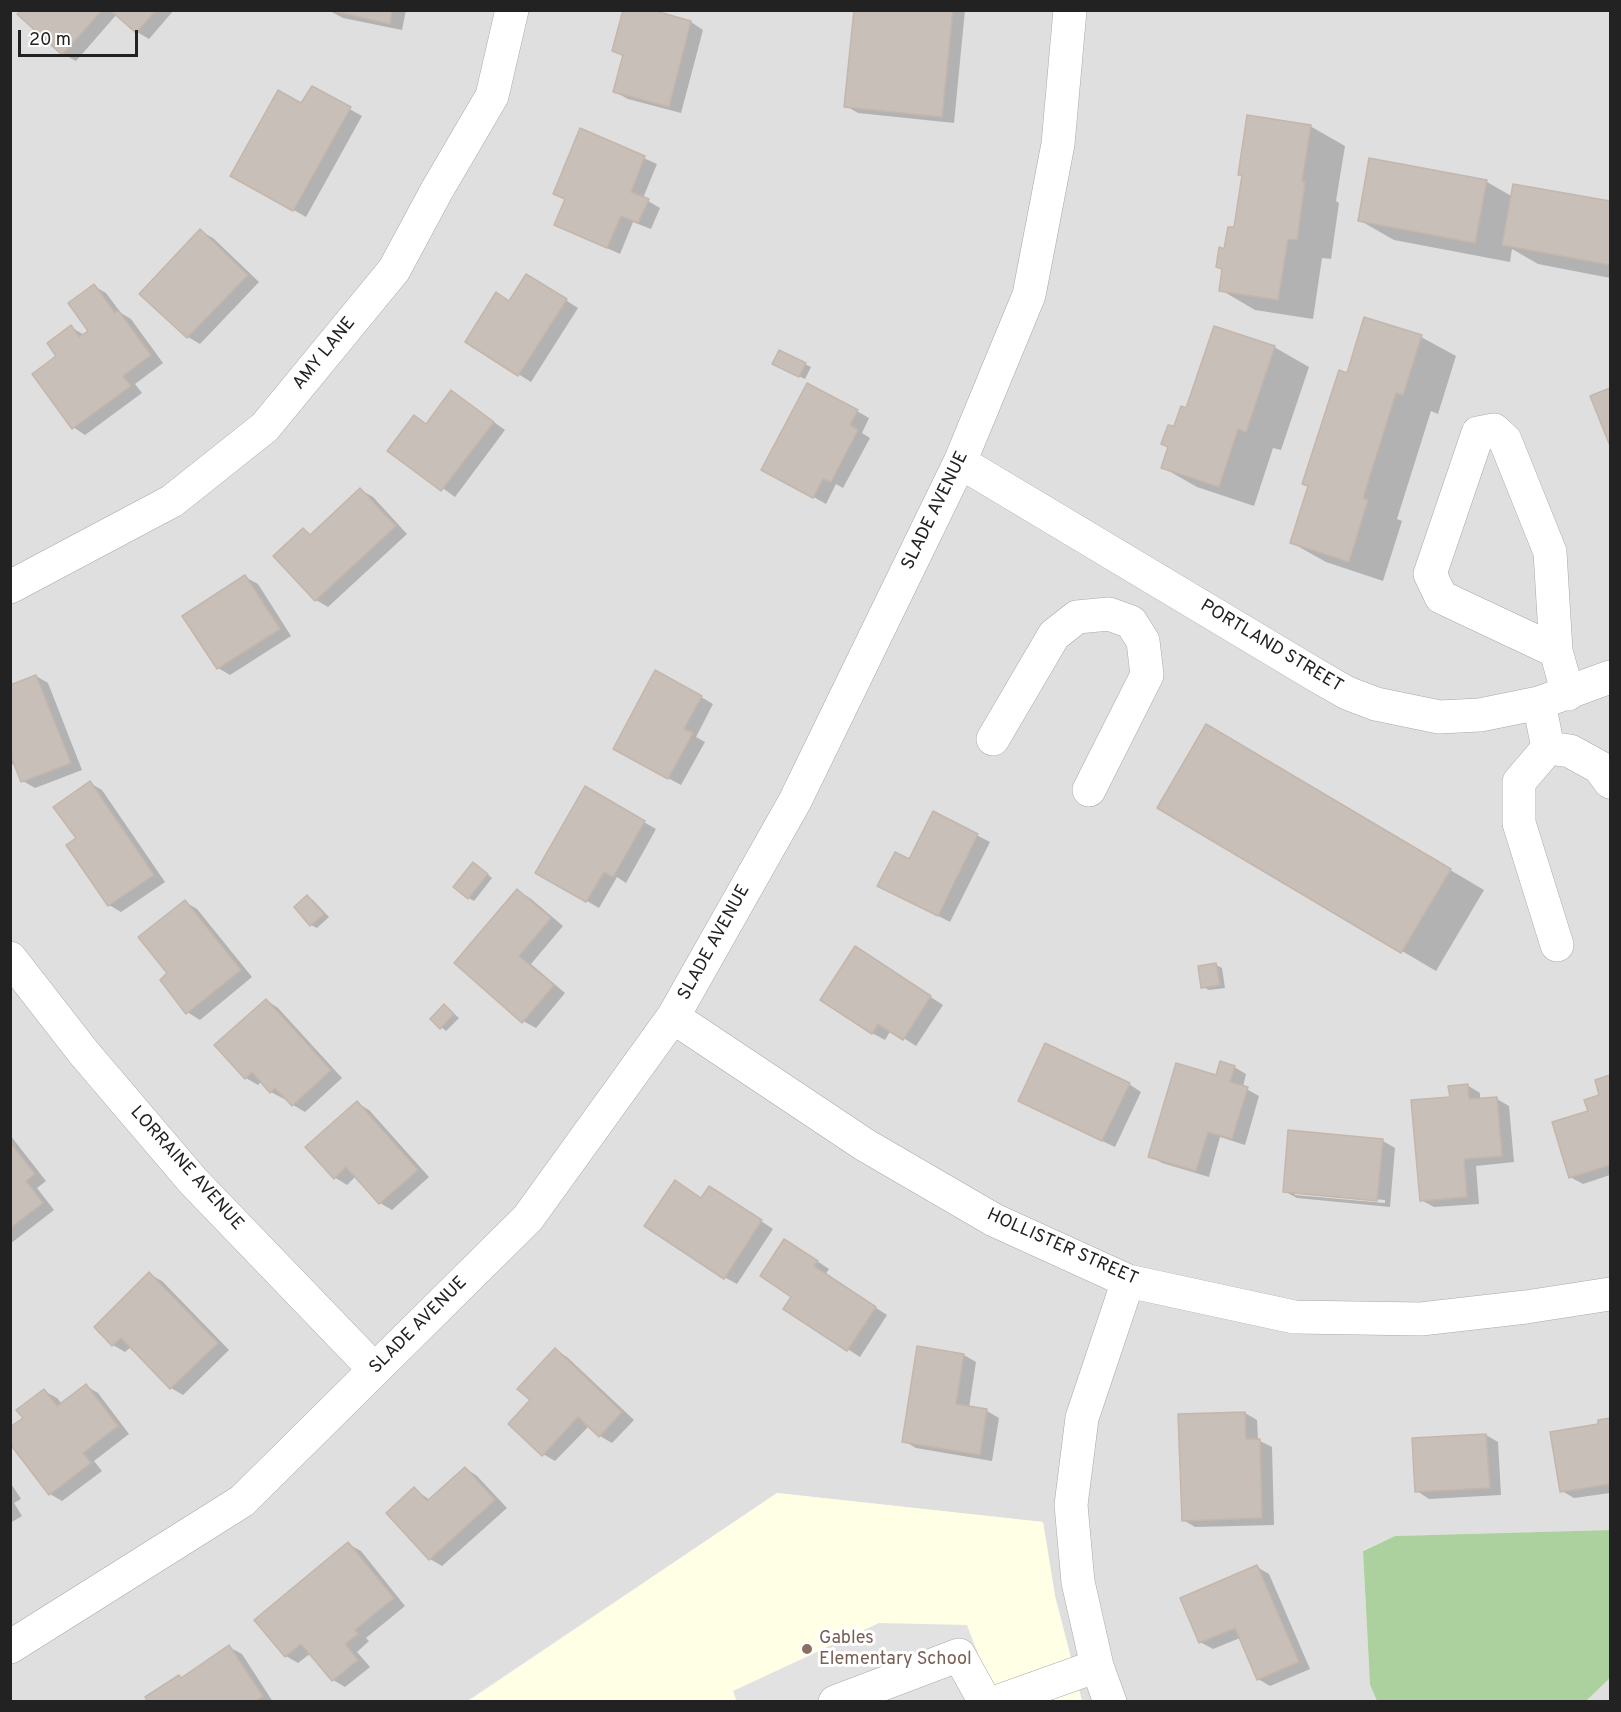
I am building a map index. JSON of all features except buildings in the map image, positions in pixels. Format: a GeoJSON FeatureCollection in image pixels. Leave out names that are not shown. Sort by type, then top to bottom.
{"type":"FeatureCollection","features":[{"type":"Feature","properties":{"kind":"street","name":"AMY LANE"},"geometry":{"type":"LineString","coordinates":[[10,587],[172,501],[265,427],[394,270],[492,96],[512,10]]}},
{"type":"Feature","properties":{"kind":"street","name":"SLADE AVENUE"},"geometry":{"type":"LineString","coordinates":[[10,1647],[242,1501],[528,1218],[673,1017],[795,801],[960,462],[1029,295],[1058,144],[1070,10]]}},
{"type":"Feature","properties":{"kind":"street"},"geometry":{"type":"LineString","coordinates":[[1556,651],[1441,597],[1430,574],[1478,433],[1494,430],[1505,440],[1550,552],[1556,651],[1548,748],[1519,782],[1519,823],[1557,945]]}},
{"type":"Feature","properties":{"kind":"street","name":"PORTLAND STREET"},"geometry":{"type":"LineString","coordinates":[[960,462],[1338,688],[1376,704],[1438,717],[1480,715],[1553,699],[1611,677]]}},
{"type":"Feature","properties":{"kind":"street"},"geometry":{"type":"LineString","coordinates":[[1119,618],[1147,574]]}},
{"type":"Feature","properties":{"kind":"street"},"geometry":{"type":"LineString","coordinates":[[993,739],[1054,635],[1077,617],[1109,614],[1131,622],[1143,641],[1147,675],[1089,790]]}},
{"type":"Feature","properties":{"kind":"street"},"geometry":{"type":"LineString","coordinates":[[1548,748],[1569,750],[1599,767],[1611,782]]}},
{"type":"Feature","properties":{"kind":"street","name":"LORRAINE AVENUE"},"geometry":{"type":"LineString","coordinates":[[10,958],[84,1053],[193,1180],[374,1369]]}},
{"type":"Feature","properties":{"kind":"street","name":"HOLLISTER STREET"},"geometry":{"type":"LineString","coordinates":[[673,1017],[865,1145],[994,1220],[1128,1281],[1294,1317],[1421,1319],[1526,1307],[1611,1294]]}},
{"type":"Feature","properties":{"kind":"street"},"geometry":{"type":"LineString","coordinates":[[1110,1701],[1097,1666],[1078,1582],[1071,1505],[1082,1418],[1128,1281]]}},
{"type":"Feature","properties":{"kind":"street"},"geometry":{"type":"LineString","coordinates":[[835,1701],[959,1655],[985,1701]]}},
{"type":"Feature","properties":{"kind":"street"},"geometry":{"type":"LineString","coordinates":[[996,1701],[1097,1666]]}},
{"type":"Feature","properties":{"kind":"shaded area"},"geometry":{"type":"Polygon","coordinates":[[[11,11],[1610,11],[1610,1530],[1395,1536],[1363,1550],[1370,1685],[1377,1701],[1082,1701],[1055,1596],[1043,1522],[777,1493],[467,1701],[11,1702],[11,11]]]}},
{"type":"Feature","properties":{"kind":"shaded area","name":"Gables Elementary School"},"geometry":{"type":"Polygon","coordinates":[[[777,1493],[1043,1522],[1055,1596],[1082,1701],[467,1702],[777,1493]]]}},
{"type":"Feature","properties":{"kind":"shaded area"},"geometry":{"type":"Polygon","coordinates":[[[879,1623],[967,1625],[996,1701],[737,1702],[733,1691],[879,1623]]]}},
{"type":"Feature","properties":{"kind":"shaded area"},"geometry":{"type":"Polygon","coordinates":[[[1610,1678],[1610,1701],[1586,1701],[1610,1678]]]}},
{"type":"Feature","properties":{"kind":"green space"},"geometry":{"type":"Polygon","coordinates":[[[1610,1530],[1610,1678],[1586,1701],[1377,1701],[1370,1685],[1363,1551],[1395,1536],[1610,1530]]]}},
{"type":"Feature","properties":{"kind":"place","name":"Gables Elementary School"},"geometry":{"type":"Point","coordinates":[807,1649]}}]}
